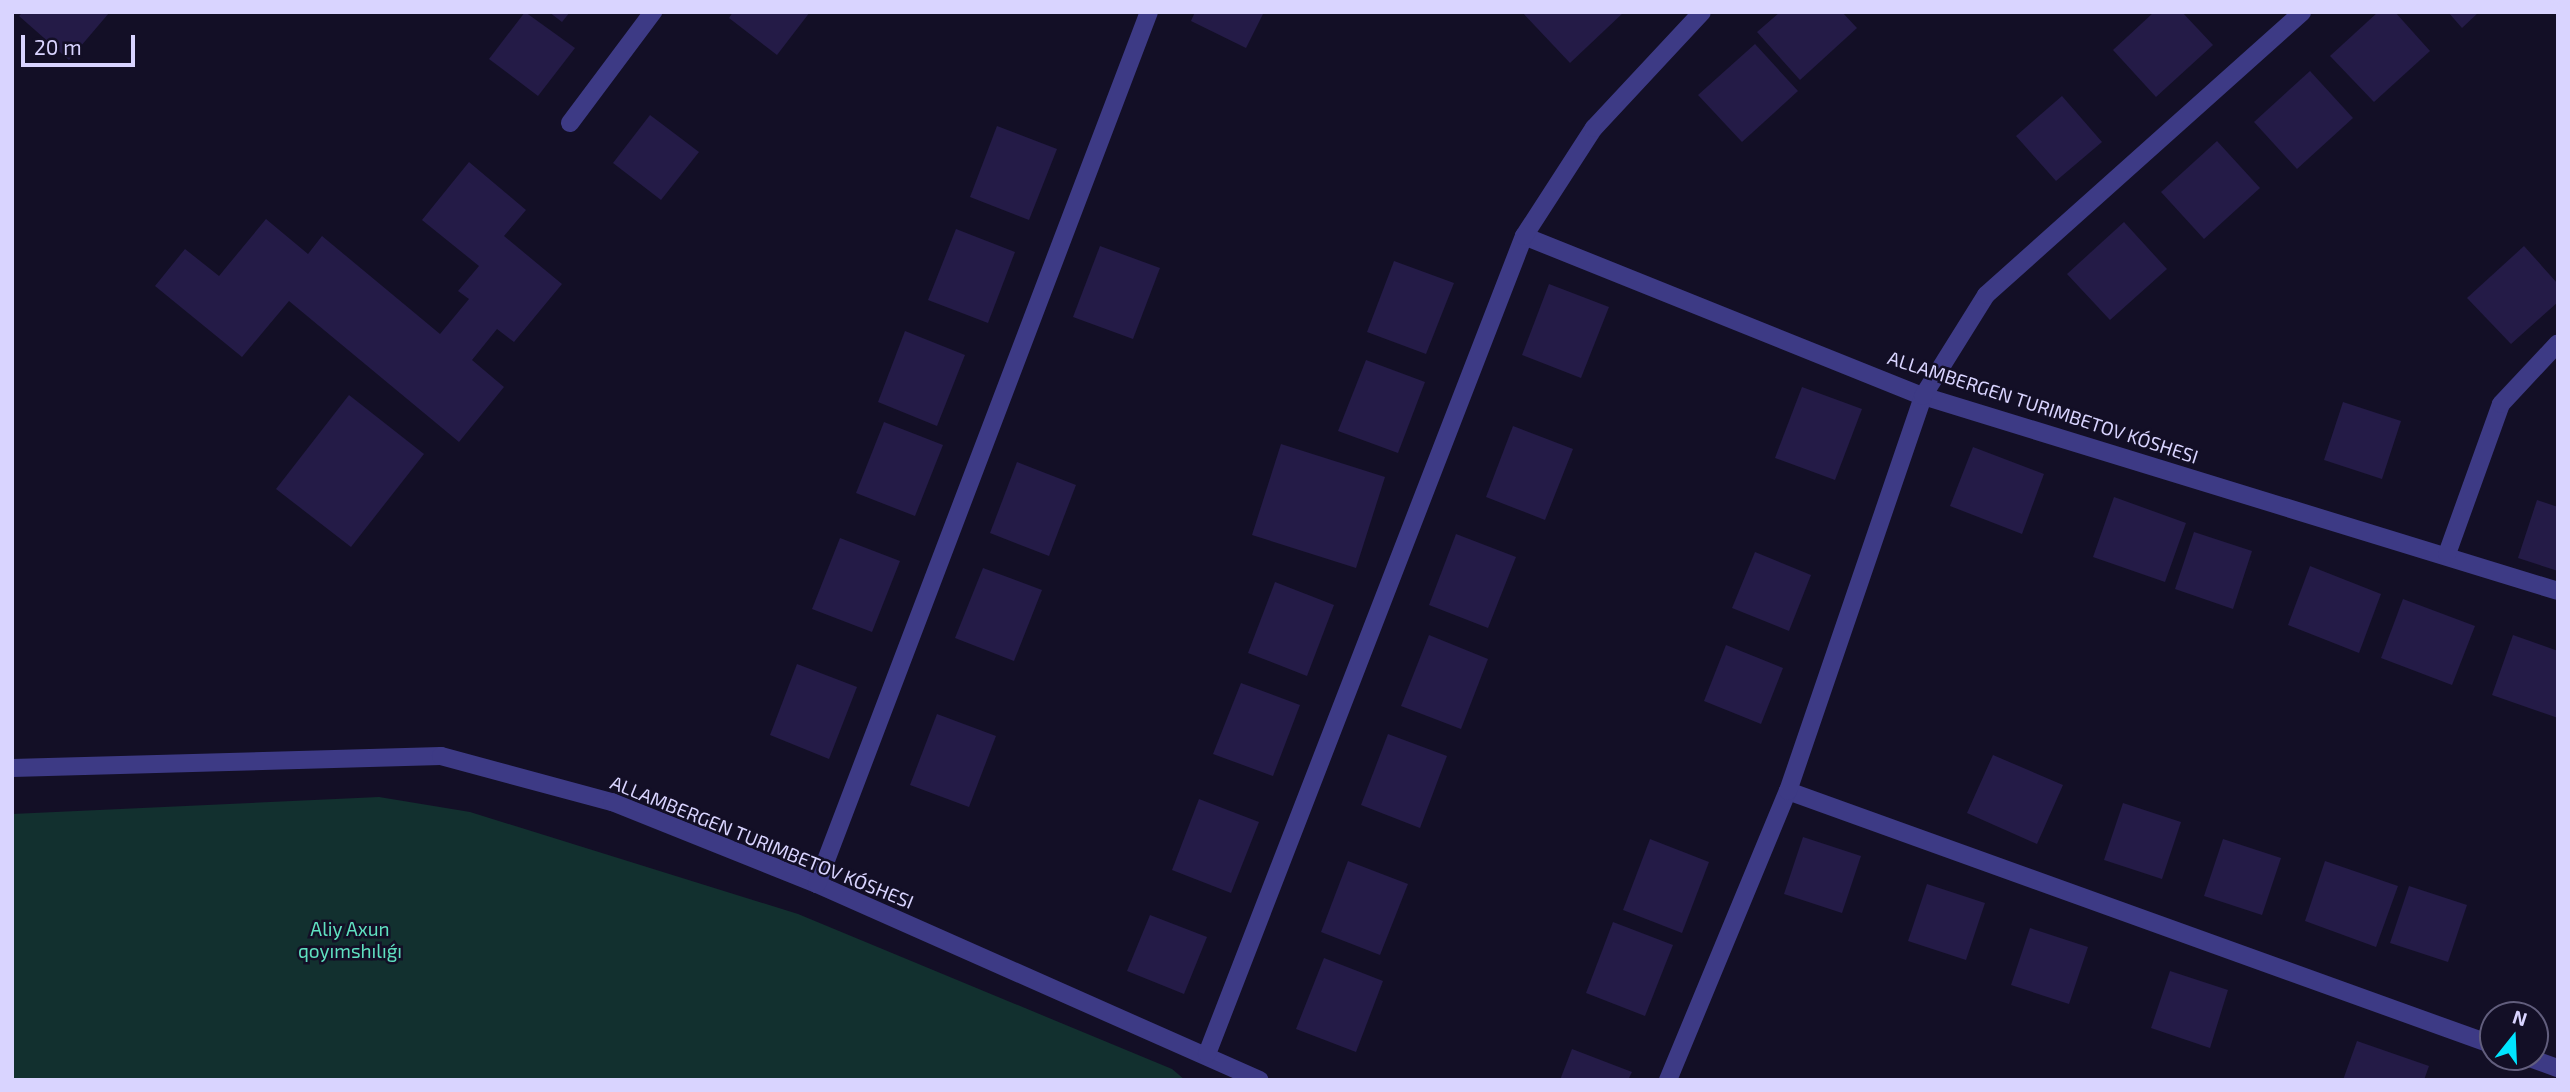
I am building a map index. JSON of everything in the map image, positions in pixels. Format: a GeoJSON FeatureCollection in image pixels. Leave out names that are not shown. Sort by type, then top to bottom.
{"type":"FeatureCollection","features":[{"type":"Feature","properties":{"kind":"street"},"geometry":{"type":"LineString","coordinates":[[570,123],[653,12]]}},
{"type":"Feature","properties":{"kind":"street"},"geometry":{"type":"LineString","coordinates":[[817,884],[1149,12]]}},
{"type":"Feature","properties":{"kind":"street"},"geometry":{"type":"LineString","coordinates":[[1207,1054],[1524,236],[1594,128],[1702,12]]}},
{"type":"Feature","properties":{"kind":"street"},"geometry":{"type":"LineString","coordinates":[[1668,1080],[1788,791],[1923,396],[1986,295],[2302,12]]}},
{"type":"Feature","properties":{"kind":"street"},"geometry":{"type":"LineString","coordinates":[[1524,236],[1923,396],[2447,554],[2558,591]]}},
{"type":"Feature","properties":{"kind":"street"},"geometry":{"type":"LineString","coordinates":[[2447,554],[2501,404],[2558,343]]}},
{"type":"Feature","properties":{"kind":"street"},"geometry":{"type":"LineString","coordinates":[[12,768],[441,756],[612,802],[817,884],[1207,1054],[1260,1080]]}},
{"type":"Feature","properties":{"kind":"street"},"geometry":{"type":"LineString","coordinates":[[1788,791],[2479,1040]]}},
{"type":"Feature","properties":{"kind":"green space","name":"Aliy Axun qoyımshılıǵı"},"geometry":{"type":"Polygon","coordinates":[[[379,797],[470,812],[798,914],[1172,1069],[1185,1080],[12,1080],[12,814],[379,797]]]}},
{"type":"Feature","properties":{"kind":"building"},"geometry":{"type":"Polygon","coordinates":[[[23,12],[109,13],[69,60],[19,16],[23,12]]]}},
{"type":"Feature","properties":{"kind":"building"},"geometry":{"type":"Polygon","coordinates":[[[525,12],[575,48],[538,96],[489,59],[525,12]]]}},
{"type":"Feature","properties":{"kind":"building"},"geometry":{"type":"Polygon","coordinates":[[[549,12],[570,12],[562,22],[549,12]]]}},
{"type":"Feature","properties":{"kind":"building"},"geometry":{"type":"Polygon","coordinates":[[[733,12],[810,12],[777,55],[729,18],[733,12]]]}},
{"type":"Feature","properties":{"kind":"building"},"geometry":{"type":"Polygon","coordinates":[[[1195,12],[1264,12],[1246,48],[1191,21],[1195,12]]]}},
{"type":"Feature","properties":{"kind":"building"},"geometry":{"type":"Polygon","coordinates":[[[1522,12],[1624,12],[1570,63],[1522,12]]]}},
{"type":"Feature","properties":{"kind":"building"},"geometry":{"type":"Polygon","coordinates":[[[1780,12],[1842,12],[1857,28],[1800,80],[1757,32],[1780,12]]]}},
{"type":"Feature","properties":{"kind":"building"},"geometry":{"type":"Polygon","coordinates":[[[2154,12],[2182,12],[2213,45],[2156,97],[2113,50],[2154,12]]]}},
{"type":"Feature","properties":{"kind":"building"},"geometry":{"type":"Polygon","coordinates":[[[2378,12],[2395,12],[2430,51],[2374,102],[2330,56],[2378,12]]]}},
{"type":"Feature","properties":{"kind":"building"},"geometry":{"type":"Polygon","coordinates":[[[2448,12],[2479,12],[2462,28],[2448,12]]]}},
{"type":"Feature","properties":{"kind":"building"},"geometry":{"type":"Polygon","coordinates":[[[1755,44],[1798,91],[1742,142],[1698,95],[1755,44]]]}},
{"type":"Feature","properties":{"kind":"building"},"geometry":{"type":"Polygon","coordinates":[[[2310,71],[2353,118],[2297,169],[2254,122],[2310,71]]]}},
{"type":"Feature","properties":{"kind":"building"},"geometry":{"type":"Polygon","coordinates":[[[2062,96],[2102,142],[2056,181],[2016,136],[2062,96]]]}},
{"type":"Feature","properties":{"kind":"building"},"geometry":{"type":"Polygon","coordinates":[[[650,115],[699,152],[661,200],[613,163],[650,115]]]}},
{"type":"Feature","properties":{"kind":"building"},"geometry":{"type":"Polygon","coordinates":[[[997,126],[1057,149],[1029,220],[970,197],[997,126]]]}},
{"type":"Feature","properties":{"kind":"building"},"geometry":{"type":"Polygon","coordinates":[[[2217,141],[2260,188],[2204,239],[2161,192],[2217,141]]]}},
{"type":"Feature","properties":{"kind":"building"},"geometry":{"type":"Polygon","coordinates":[[[469,162],[526,210],[504,236],[562,284],[514,342],[497,329],[472,360],[504,387],[459,442],[289,301],[242,357],[155,286],[185,249],[219,276],[266,219],[308,254],[322,236],[440,334],[469,299],[458,291],[479,266],[422,220],[469,162]]]}},
{"type":"Feature","properties":{"kind":"building"},"geometry":{"type":"Polygon","coordinates":[[[2124,222],[2167,269],[2110,320],[2067,274],[2124,222]]]}},
{"type":"Feature","properties":{"kind":"building"},"geometry":{"type":"Polygon","coordinates":[[[956,229],[1015,252],[988,323],[928,300],[956,229]]]}},
{"type":"Feature","properties":{"kind":"building"},"geometry":{"type":"Polygon","coordinates":[[[1100,246],[1160,268],[1133,339],[1073,317],[1100,246]]]}},
{"type":"Feature","properties":{"kind":"building"},"geometry":{"type":"Polygon","coordinates":[[[2524,246],[2558,284],[2558,302],[2511,344],[2467,298],[2524,246]]]}},
{"type":"Feature","properties":{"kind":"building"},"geometry":{"type":"Polygon","coordinates":[[[1394,261],[1454,283],[1426,354],[1367,332],[1394,261]]]}},
{"type":"Feature","properties":{"kind":"building"},"geometry":{"type":"Polygon","coordinates":[[[1549,284],[1609,307],[1581,378],[1522,355],[1549,284]]]}},
{"type":"Feature","properties":{"kind":"building"},"geometry":{"type":"Polygon","coordinates":[[[905,331],[965,355],[937,426],[878,402],[905,331]]]}},
{"type":"Feature","properties":{"kind":"building"},"geometry":{"type":"Polygon","coordinates":[[[1366,360],[1425,382],[1398,453],[1338,431],[1366,360]]]}},
{"type":"Feature","properties":{"kind":"building"},"geometry":{"type":"Polygon","coordinates":[[[1802,387],[1862,409],[1835,480],[1775,458],[1802,387]]]}},
{"type":"Feature","properties":{"kind":"building"},"geometry":{"type":"Polygon","coordinates":[[[349,395],[424,454],[351,547],[276,489],[349,395]]]}},
{"type":"Feature","properties":{"kind":"building"},"geometry":{"type":"Polygon","coordinates":[[[2343,402],[2401,421],[2382,479],[2324,460],[2343,402]]]}},
{"type":"Feature","properties":{"kind":"building"},"geometry":{"type":"Polygon","coordinates":[[[884,422],[943,445],[915,516],[856,493],[884,422]]]}},
{"type":"Feature","properties":{"kind":"building"},"geometry":{"type":"Polygon","coordinates":[[[1513,426],[1573,449],[1545,520],[1486,497],[1513,426]]]}},
{"type":"Feature","properties":{"kind":"building"},"geometry":{"type":"Polygon","coordinates":[[[1281,444],[1385,477],[1356,568],[1252,535],[1281,444]]]}},
{"type":"Feature","properties":{"kind":"building"},"geometry":{"type":"Polygon","coordinates":[[[1973,447],[2044,474],[2022,534],[1950,506],[1973,447]]]}},
{"type":"Feature","properties":{"kind":"building"},"geometry":{"type":"Polygon","coordinates":[[[1017,462],[1076,485],[1049,556],[990,533],[1017,462]]]}},
{"type":"Feature","properties":{"kind":"building"},"geometry":{"type":"Polygon","coordinates":[[[2114,497],[2186,523],[2165,582],[2093,557],[2114,497]]]}},
{"type":"Feature","properties":{"kind":"building"},"geometry":{"type":"Polygon","coordinates":[[[2537,500],[2558,507],[2558,571],[2518,558],[2537,500]]]}},
{"type":"Feature","properties":{"kind":"building"},"geometry":{"type":"Polygon","coordinates":[[[2194,532],[2252,551],[2233,609],[2175,589],[2194,532]]]}},
{"type":"Feature","properties":{"kind":"building"},"geometry":{"type":"Polygon","coordinates":[[[1456,534],[1516,557],[1488,628],[1429,605],[1456,534]]]}},
{"type":"Feature","properties":{"kind":"building"},"geometry":{"type":"Polygon","coordinates":[[[840,538],[900,561],[872,632],[812,609],[840,538]]]}},
{"type":"Feature","properties":{"kind":"building"},"geometry":{"type":"Polygon","coordinates":[[[1755,552],[1811,575],[1789,631],[1732,608],[1755,552]]]}},
{"type":"Feature","properties":{"kind":"building"},"geometry":{"type":"Polygon","coordinates":[[[2310,566],[2381,594],[2359,653],[2288,625],[2310,566]]]}},
{"type":"Feature","properties":{"kind":"building"},"geometry":{"type":"Polygon","coordinates":[[[983,568],[1042,590],[1014,661],[955,638],[983,568]]]}},
{"type":"Feature","properties":{"kind":"building"},"geometry":{"type":"Polygon","coordinates":[[[1275,582],[1334,605],[1307,676],[1248,653],[1275,582]]]}},
{"type":"Feature","properties":{"kind":"building"},"geometry":{"type":"Polygon","coordinates":[[[2403,599],[2475,626],[2452,685],[2381,658],[2403,599]]]}},
{"type":"Feature","properties":{"kind":"building"},"geometry":{"type":"Polygon","coordinates":[[[1429,635],[1488,659],[1461,729],[1401,706],[1429,635]]]}},
{"type":"Feature","properties":{"kind":"building"},"geometry":{"type":"Polygon","coordinates":[[[2513,635],[2558,651],[2558,718],[2492,695],[2513,635]]]}},
{"type":"Feature","properties":{"kind":"building"},"geometry":{"type":"Polygon","coordinates":[[[1726,645],[1783,668],[1761,724],[1704,701],[1726,645]]]}},
{"type":"Feature","properties":{"kind":"building"},"geometry":{"type":"Polygon","coordinates":[[[797,664],[857,687],[829,759],[770,735],[797,664]]]}},
{"type":"Feature","properties":{"kind":"building"},"geometry":{"type":"Polygon","coordinates":[[[1241,683],[1300,705],[1273,776],[1213,754],[1241,683]]]}},
{"type":"Feature","properties":{"kind":"building"},"geometry":{"type":"Polygon","coordinates":[[[937,714],[996,736],[969,807],[910,785],[937,714]]]}},
{"type":"Feature","properties":{"kind":"building"},"geometry":{"type":"Polygon","coordinates":[[[1388,734],[1447,756],[1420,828],[1361,805],[1388,734]]]}},
{"type":"Feature","properties":{"kind":"building"},"geometry":{"type":"Polygon","coordinates":[[[1993,755],[2063,785],[2037,844],[1967,813],[1993,755]]]}},
{"type":"Feature","properties":{"kind":"building"},"geometry":{"type":"Polygon","coordinates":[[[1199,799],[1259,822],[1231,893],[1172,870],[1199,799]]]}},
{"type":"Feature","properties":{"kind":"building"},"geometry":{"type":"Polygon","coordinates":[[[2123,803],[2181,822],[2162,879],[2104,860],[2123,803]]]}},
{"type":"Feature","properties":{"kind":"building"},"geometry":{"type":"Polygon","coordinates":[[[1803,837],[1861,856],[1842,913],[1784,894],[1803,837]]]}},
{"type":"Feature","properties":{"kind":"building"},"geometry":{"type":"Polygon","coordinates":[[[1650,839],[1709,862],[1682,933],[1623,910],[1650,839]]]}},
{"type":"Feature","properties":{"kind":"building"},"geometry":{"type":"Polygon","coordinates":[[[2223,839],[2281,858],[2262,915],[2204,896],[2223,839]]]}},
{"type":"Feature","properties":{"kind":"building"},"geometry":{"type":"Polygon","coordinates":[[[1348,861],[1408,884],[1380,955],[1321,932],[1348,861]]]}},
{"type":"Feature","properties":{"kind":"building"},"geometry":{"type":"Polygon","coordinates":[[[2325,861],[2398,886],[2376,947],[2305,921],[2325,861]]]}},
{"type":"Feature","properties":{"kind":"building"},"geometry":{"type":"Polygon","coordinates":[[[1927,884],[1985,903],[1966,960],[1908,941],[1927,884]]]}},
{"type":"Feature","properties":{"kind":"building"},"geometry":{"type":"Polygon","coordinates":[[[2409,886],[2467,905],[2448,962],[2390,943],[2409,886]]]}},
{"type":"Feature","properties":{"kind":"building"},"geometry":{"type":"Polygon","coordinates":[[[1150,915],[1207,937],[1184,994],[1127,971],[1150,915]]]}},
{"type":"Feature","properties":{"kind":"building"},"geometry":{"type":"Polygon","coordinates":[[[1613,922],[1673,945],[1645,1016],[1586,993],[1613,922]]]}},
{"type":"Feature","properties":{"kind":"building"},"geometry":{"type":"Polygon","coordinates":[[[2030,928],[2088,947],[2069,1004],[2011,985],[2030,928]]]}},
{"type":"Feature","properties":{"kind":"building"},"geometry":{"type":"Polygon","coordinates":[[[1324,958],[1383,981],[1356,1052],[1296,1029],[1324,958]]]}},
{"type":"Feature","properties":{"kind":"building"},"geometry":{"type":"Polygon","coordinates":[[[2170,971],[2228,990],[2210,1048],[2151,1028],[2170,971]]]}},
{"type":"Feature","properties":{"kind":"building"},"geometry":{"type":"Polygon","coordinates":[[[2357,1041],[2429,1066],[2424,1080],[2343,1080],[2357,1041]]]}},
{"type":"Feature","properties":{"kind":"building"},"geometry":{"type":"Polygon","coordinates":[[[1572,1049],[1632,1072],[1628,1080],[1560,1080],[1572,1049]]]}}]}
